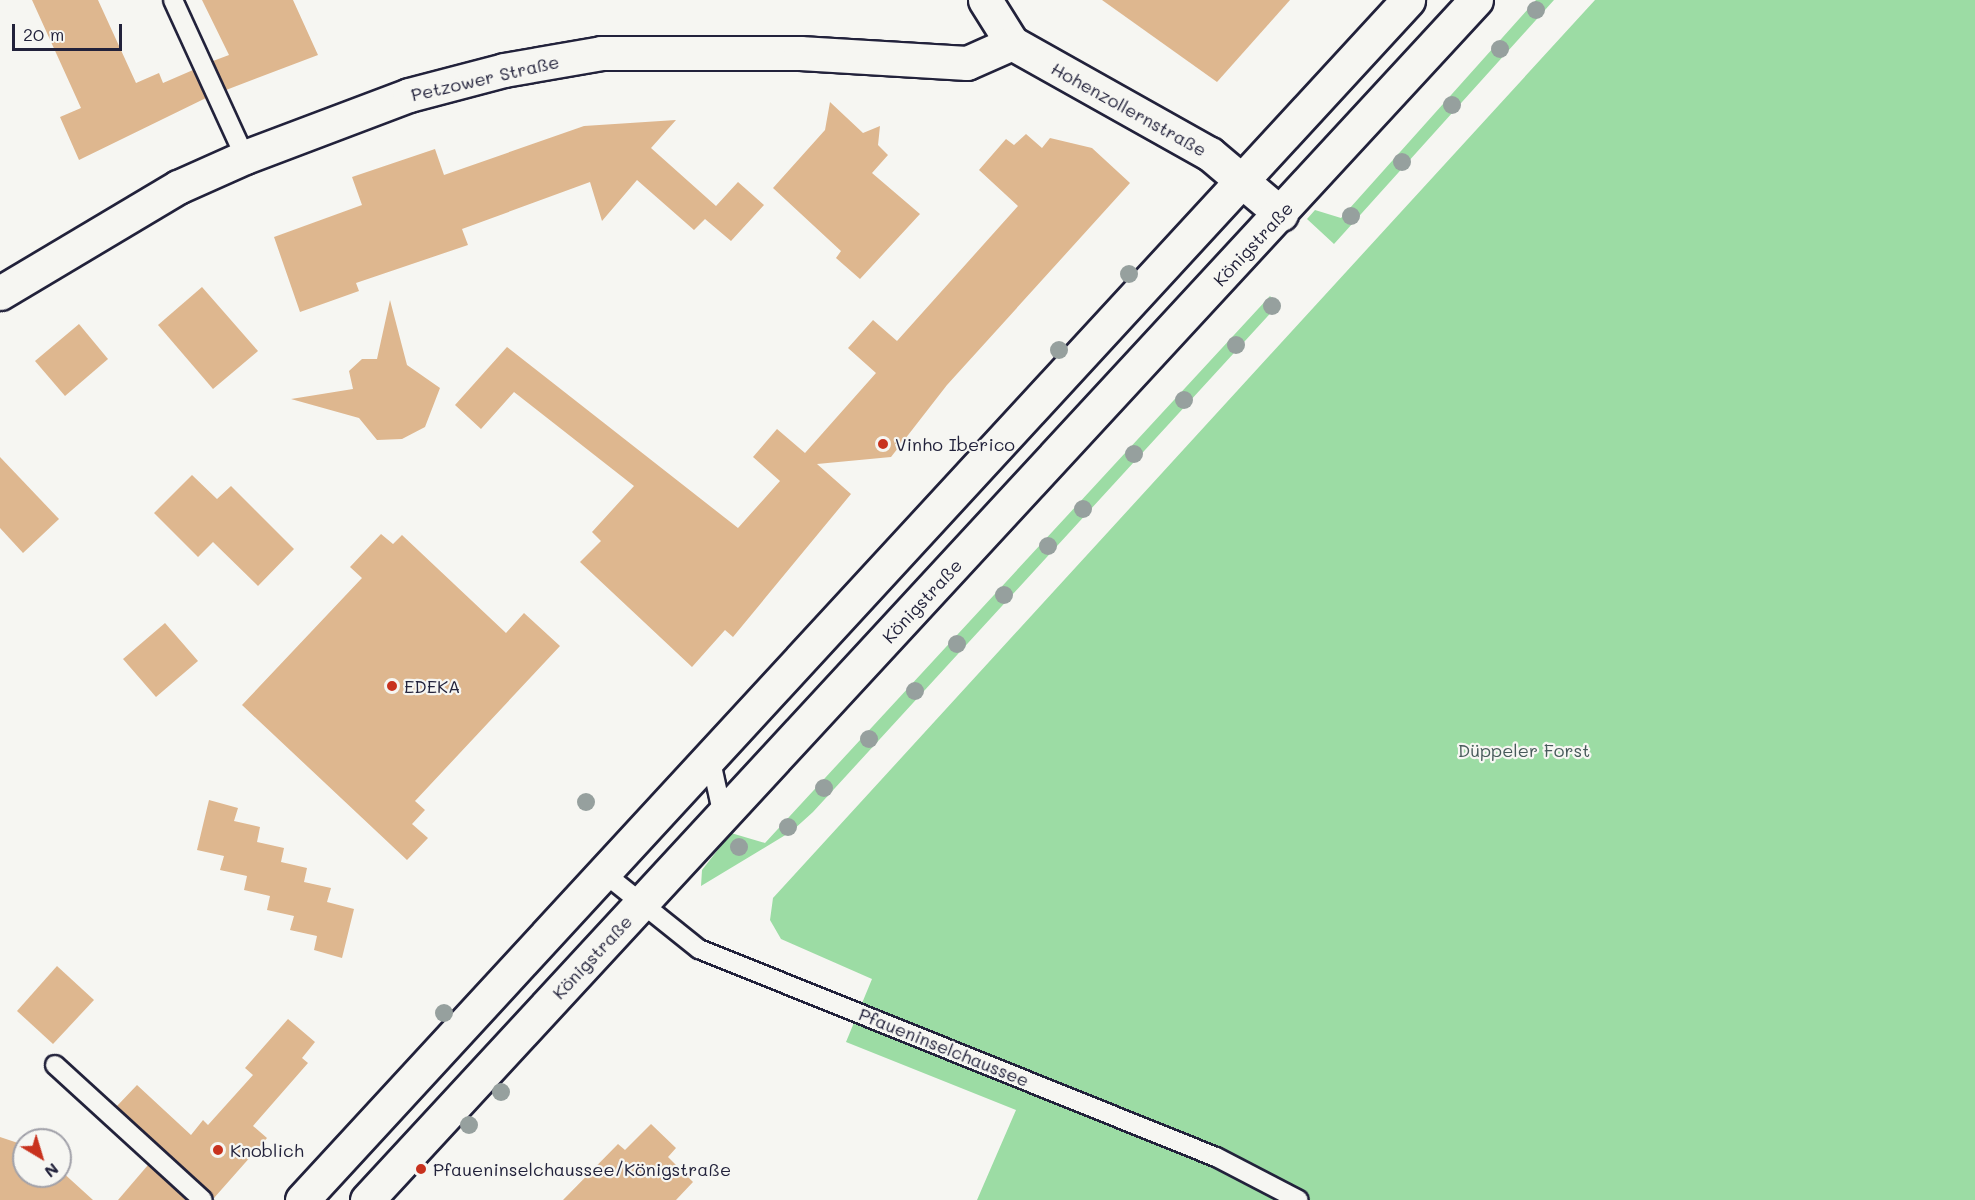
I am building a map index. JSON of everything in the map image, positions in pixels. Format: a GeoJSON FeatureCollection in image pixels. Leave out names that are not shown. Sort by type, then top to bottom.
{"type":"FeatureCollection","features":[{"type":"Feature","properties":{"kind":"main road","name":"Hohenzollernstraße"},"geometry":{"type":"LineString","coordinates":[[985,0],[1012,44],[1210,154],[1281,214]]}},
{"type":"Feature","properties":{"kind":"main road"},"geometry":{"type":"LineString","coordinates":[[302,1200],[1245,182],[1408,0]]}},
{"type":"Feature","properties":{"kind":"main road","name":"Königstraße"},"geometry":{"type":"LineString","coordinates":[[367,1200],[1281,214],[1476,0]]}},
{"type":"Feature","properties":{"kind":"main road","name":"Petzower Straße"},"geometry":{"type":"LineString","coordinates":[[0,293],[178,187],[245,157],[409,95],[601,53],[800,53],[967,63],[1012,44]]}},
{"type":"Feature","properties":{"kind":"lane"},"geometry":{"type":"LineString","coordinates":[[173,0],[245,157]]}},
{"type":"Feature","properties":{"kind":"lane"},"geometry":{"type":"LineString","coordinates":[[710,758],[723,816]]}},
{"type":"Feature","properties":{"kind":"lane","name":"Pfaueninselchaussee"},"geometry":{"type":"LineString","coordinates":[[604,873],[699,949],[1216,1157],[1299,1200]]}},
{"type":"Feature","properties":{"kind":"lane"},"geometry":{"type":"LineString","coordinates":[[55,1065],[203,1200]]}},
{"type":"Feature","properties":{"kind":"green space"},"geometry":{"type":"Polygon","coordinates":[[[1536,0],[1554,0],[1334,244],[1307,219],[1315,210],[1341,218],[1536,0]]]}},
{"type":"Feature","properties":{"kind":"green space","name":"Düppeler Forst"},"geometry":{"type":"Polygon","coordinates":[[[1595,0],[1975,0],[1975,1200],[977,1200],[1016,1110],[846,1042],[872,979],[781,939],[770,920],[773,898],[1595,0]]]}},
{"type":"Feature","properties":{"kind":"green space"},"geometry":{"type":"Polygon","coordinates":[[[1270,296],[1278,305],[813,812],[792,831],[701,886],[702,870],[731,833],[765,843],[1270,296]]]}},
{"type":"Feature","properties":{"kind":"building"},"geometry":{"type":"Polygon","coordinates":[[[32,0],[98,0],[136,83],[159,73],[163,83],[193,70],[206,98],[79,160],[60,117],[81,108],[32,0]]]}},
{"type":"Feature","properties":{"kind":"building"},"geometry":{"type":"Polygon","coordinates":[[[202,0],[293,0],[318,55],[226,90],[213,61],[229,55],[202,0]]]}},
{"type":"Feature","properties":{"kind":"building"},"geometry":{"type":"Polygon","coordinates":[[[1102,0],[1290,0],[1217,82],[1102,0]]]}},
{"type":"Feature","properties":{"kind":"building"},"geometry":{"type":"Polygon","coordinates":[[[830,102],[863,133],[880,126],[878,145],[888,155],[872,173],[920,214],[860,279],[836,258],[841,251],[773,188],[825,130],[830,102]]]}},
{"type":"Feature","properties":{"kind":"building"},"geometry":{"type":"Polygon","coordinates":[[[676,120],[651,148],[716,206],[738,182],[764,205],[731,241],[705,219],[694,230],[637,180],[602,221],[590,182],[462,229],[468,245],[356,283],[359,291],[300,312],[274,237],[362,205],[352,177],[435,149],[444,175],[584,126],[676,120]]]}},
{"type":"Feature","properties":{"kind":"building"},"geometry":{"type":"Polygon","coordinates":[[[1026,134],[1042,148],[1050,138],[1092,148],[1130,183],[947,385],[891,457],[817,464],[851,494],[733,637],[725,630],[692,667],[580,562],[601,541],[592,532],[634,486],[514,392],[481,429],[455,405],[507,347],[738,528],[780,481],[753,457],[777,429],[805,453],[876,373],[848,348],[873,320],[897,341],[1018,206],[979,170],[1006,139],[1014,145],[1026,134]]]}},
{"type":"Feature","properties":{"kind":"building"},"geometry":{"type":"Polygon","coordinates":[[[202,287],[258,351],[213,389],[158,325],[202,287]]]}},
{"type":"Feature","properties":{"kind":"building"},"geometry":{"type":"Polygon","coordinates":[[[390,300],[407,365],[440,388],[425,427],[402,439],[377,440],[359,418],[291,399],[353,389],[349,371],[362,359],[377,359],[390,300]]]}},
{"type":"Feature","properties":{"kind":"building"},"geometry":{"type":"Polygon","coordinates":[[[79,324],[108,359],[65,396],[35,361],[79,324]]]}},
{"type":"Feature","properties":{"kind":"building"},"geometry":{"type":"Polygon","coordinates":[[[0,457],[59,519],[23,553],[0,528],[0,457]]]}},
{"type":"Feature","properties":{"kind":"building"},"geometry":{"type":"Polygon","coordinates":[[[192,475],[217,499],[231,486],[294,549],[258,586],[213,542],[198,557],[154,513],[192,475]]]}},
{"type":"Feature","properties":{"kind":"building","name":"EDEKA"},"geometry":{"type":"Polygon","coordinates":[[[381,534],[393,544],[402,535],[506,633],[524,613],[560,646],[415,801],[425,810],[412,824],[428,838],[407,860],[242,705],[362,578],[350,567],[381,534]]]}},
{"type":"Feature","properties":{"kind":"building"},"geometry":{"type":"Polygon","coordinates":[[[165,623],[198,661],[156,697],[123,659],[165,623]]]}},
{"type":"Feature","properties":{"kind":"building"},"geometry":{"type":"Polygon","coordinates":[[[209,800],[238,808],[234,821],[260,827],[257,842],[284,848],[281,862],[307,868],[304,882],[331,888],[327,902],[354,909],[342,958],[314,950],[317,936],[290,930],[294,916],[267,910],[270,896],[244,890],[247,876],[220,870],[224,856],[197,850],[209,800]]]}},
{"type":"Feature","properties":{"kind":"building"},"geometry":{"type":"Polygon","coordinates":[[[57,966],[94,1000],[53,1044],[17,1011],[57,966]]]}},
{"type":"Feature","properties":{"kind":"building"},"geometry":{"type":"Polygon","coordinates":[[[288,1019],[315,1042],[302,1058],[308,1063],[253,1126],[267,1138],[214,1198],[117,1106],[137,1085],[191,1135],[203,1120],[208,1125],[253,1075],[245,1068],[288,1019]]]}},
{"type":"Feature","properties":{"kind":"building"},"geometry":{"type":"Polygon","coordinates":[[[651,1124],[676,1148],[668,1157],[693,1182],[676,1200],[563,1200],[618,1144],[625,1150],[651,1124]]]}},
{"type":"Feature","properties":{"kind":"building"},"geometry":{"type":"Polygon","coordinates":[[[0,1137],[12,1141],[12,1188],[72,1188],[72,1181],[93,1200],[0,1200],[0,1137]]]}},
{"type":"Feature","properties":{"kind":"building"},"geometry":{"type":"Polygon","coordinates":[[[148,1165],[186,1200],[118,1200],[148,1165]]]}},
{"type":"Feature","properties":{"kind":"place","name":"Vinho Iberico"},"geometry":{"type":"Point","coordinates":[883,444]}},
{"type":"Feature","properties":{"kind":"place","name":"EDEKA"},"geometry":{"type":"Point","coordinates":[392,686]}},
{"type":"Feature","properties":{"kind":"place","name":"Knoblich"},"geometry":{"type":"Point","coordinates":[218,1150]}},
{"type":"Feature","properties":{"kind":"place","name":"Pfaueninselchaussee/Königstraße"},"geometry":{"type":"Point","coordinates":[421,1169]}}]}
